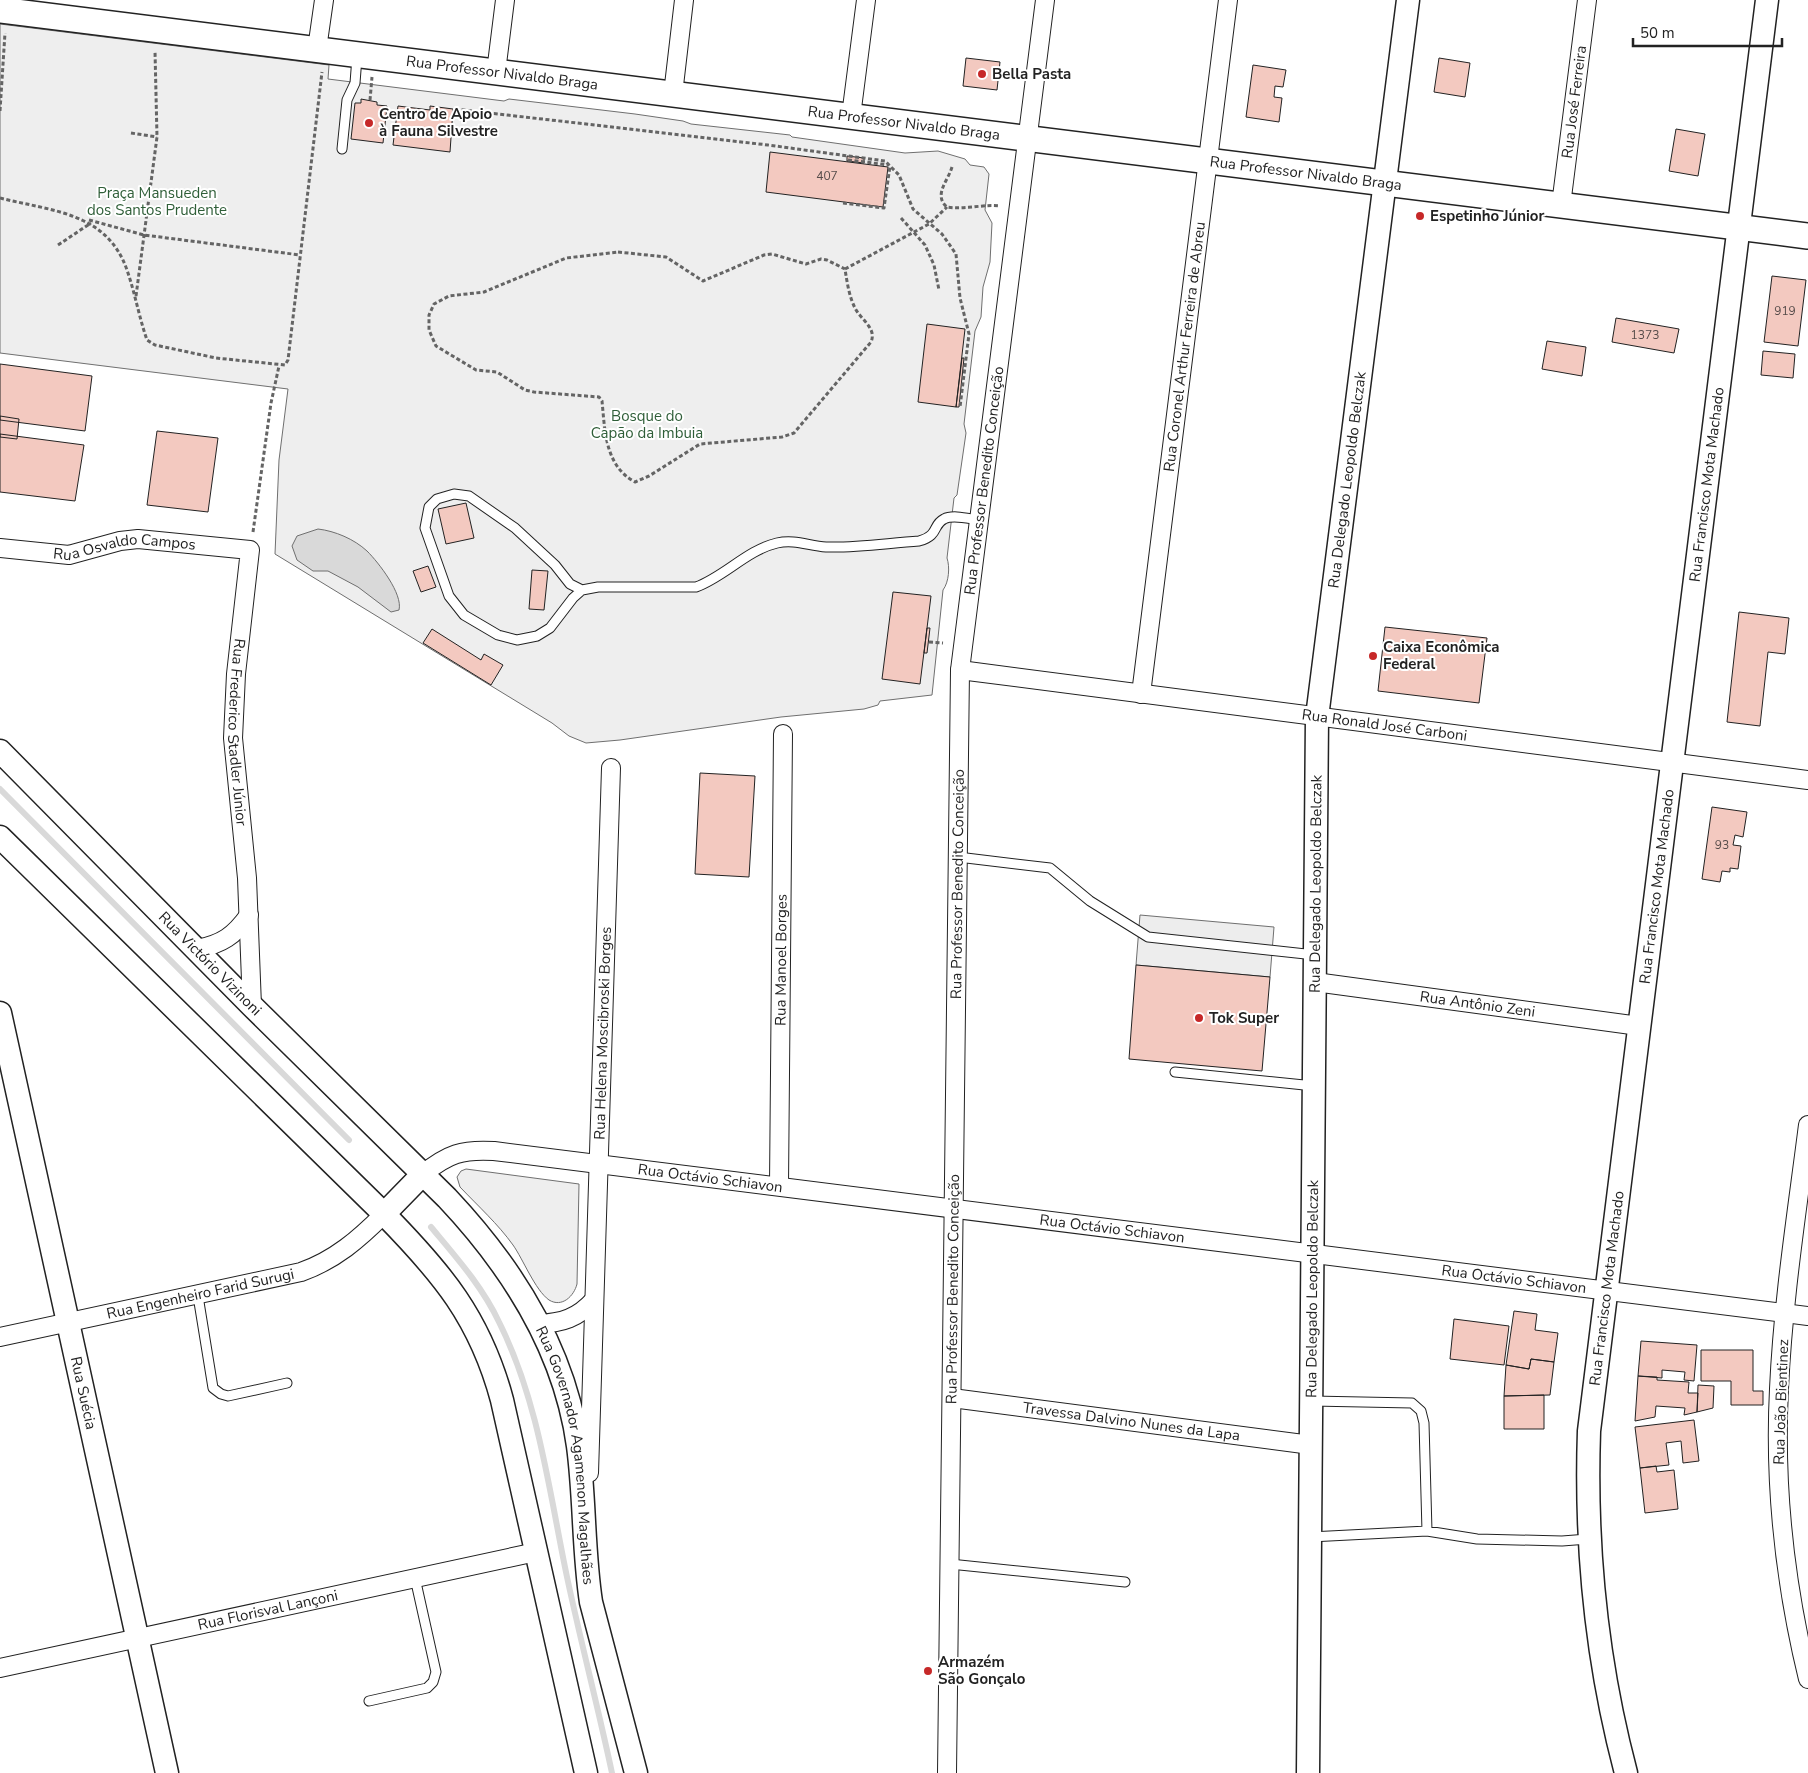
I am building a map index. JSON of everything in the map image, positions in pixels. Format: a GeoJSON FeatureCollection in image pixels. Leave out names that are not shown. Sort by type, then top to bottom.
{"type":"FeatureCollection","features":[{"type":"Feature","properties":{"kind":"main road","name":"Rua Professor Nivaldo Braga"},"geometry":{"type":"LineString","coordinates":[[3,21],[320,60],[358,54],[1808,236]]}},
{"type":"Feature","properties":{"kind":"street"},"geometry":{"type":"LineString","coordinates":[[320,60],[324,0]]}},
{"type":"Feature","properties":{"kind":"street"},"geometry":{"type":"LineString","coordinates":[[496,72],[505,0]]}},
{"type":"Feature","properties":{"kind":"street"},"geometry":{"type":"LineString","coordinates":[[673,94],[684,0]]}},
{"type":"Feature","properties":{"kind":"street"},"geometry":{"type":"LineString","coordinates":[[851,116],[866,0]]}},
{"type":"Feature","properties":{"kind":"street","name":"Rua Professor Benedito Conceição"},"geometry":{"type":"LineString","coordinates":[[947,1773],[960,670],[1045,0]]}},
{"type":"Feature","properties":{"kind":"street","name":"Rua Coronel Arthur Ferreira de Abreu"},"geometry":{"type":"LineString","coordinates":[[1141,694],[1228,0]]}},
{"type":"Feature","properties":{"kind":"street","name":"Rua Delegado Leopoldo Belczak"},"geometry":{"type":"LineString","coordinates":[[1308,1773],[1317,717],[1408,0]]}},
{"type":"Feature","properties":{"kind":"street","name":"Rua José Ferreira"},"geometry":{"type":"LineString","coordinates":[[1561,205],[1588,0]]}},
{"type":"Feature","properties":{"kind":"street","name":"Rua Francisco Mota Machado"},"geometry":{"type":"LineString","coordinates":[[1626,1773],[1613,1726],[1601,1663],[1588,1539],[1589,1431],[1767,0]]}},
{"type":"Feature","properties":{"kind":"street","name":"Rua Osvaldo Campos"},"geometry":{"type":"LineString","coordinates":[[0,548],[69,555],[120,541],[138,539],[250,550]]}},
{"type":"Feature","properties":{"kind":"street","name":"Rua Frederico Stadler Júnior"},"geometry":{"type":"LineString","coordinates":[[250,550],[236,674],[233,738],[249,915],[252,1006]]}},
{"type":"Feature","properties":{"kind":"street","name":"Rua Ronald José Carboni"},"geometry":{"type":"LineString","coordinates":[[960,670],[1808,780]]}},
{"type":"Feature","properties":{"kind":"street","name":"Rua Manoel Borges"},"geometry":{"type":"LineString","coordinates":[[779,1186],[783,734]]}},
{"type":"Feature","properties":{"kind":"street","name":"Rua Victório Vizinoni"},"geometry":{"type":"LineString","coordinates":[[0,751],[197,948],[252,1006],[423,1174]]}},
{"type":"Feature","properties":{"kind":"street","name":"Rua Helena Moscibroski Borges"},"geometry":{"type":"LineString","coordinates":[[586,1560],[611,768]]}},
{"type":"Feature","properties":{"kind":"street"},"geometry":{"type":"LineString","coordinates":[[3,844],[384,1214],[443,1278],[459,1299],[484,1345],[502,1400],[586,1773]]}},
{"type":"Feature","properties":{"kind":"street"},"geometry":{"type":"LineString","coordinates":[[197,948],[214,946],[228,940],[249,915]]}},
{"type":"Feature","properties":{"kind":"street","name":"Rua Antônio Zeni"},"geometry":{"type":"LineString","coordinates":[[1315,982],[1639,1026]]}},
{"type":"Feature","properties":{"kind":"street","name":"Rua Suécia"},"geometry":{"type":"LineString","coordinates":[[0,1013],[6,1070],[67,1324],[167,1773]]}},
{"type":"Feature","properties":{"kind":"street","name":"Rua João Bientinez"},"geometry":{"type":"LineString","coordinates":[[1808,1124],[1784,1312],[1779,1390],[1781,1515],[1788,1576],[1808,1678]]}},
{"type":"Feature","properties":{"kind":"street","name":"Rua Octávio Schiavon"},"geometry":{"type":"LineString","coordinates":[[423,1174],[448,1156],[462,1151],[478,1150],[779,1186],[1808,1316]]}},
{"type":"Feature","properties":{"kind":"street"},"geometry":{"type":"LineString","coordinates":[[384,1214],[423,1174]]}},
{"type":"Feature","properties":{"kind":"street","name":"Rua Governador Agamenon Magalhães"},"geometry":{"type":"LineString","coordinates":[[423,1174],[490,1246],[508,1270],[538,1324],[564,1386],[573,1417],[581,1479],[586,1560],[591,1602],[636,1773]]}},
{"type":"Feature","properties":{"kind":"street","name":"Rua Engenheiro Farid Surugi"},"geometry":{"type":"LineString","coordinates":[[0,1338],[284,1277],[316,1267],[345,1250],[384,1214]]}},
{"type":"Feature","properties":{"kind":"street"},"geometry":{"type":"LineString","coordinates":[[538,1324],[569,1320],[583,1312],[594,1300]]}},
{"type":"Feature","properties":{"kind":"street","name":"Travessa Dalvino Nunes da Lapa"},"geometry":{"type":"LineString","coordinates":[[952,1398],[1311,1446]]}},
{"type":"Feature","properties":{"kind":"street","name":"Rua Florisval Lançoni"},"geometry":{"type":"LineString","coordinates":[[0,1668],[536,1552]]}},
{"type":"Feature","properties":{"kind":"lane"},"geometry":{"type":"LineString","coordinates":[[342,149],[347,100],[355,83],[358,54]]}},
{"type":"Feature","properties":{"kind":"lane"},"geometry":{"type":"LineString","coordinates":[[582,590],[570,584],[555,565],[515,528],[469,496],[454,494],[438,499],[429,507],[425,528],[449,596],[464,615],[498,635],[517,640],[537,636],[550,628],[573,598],[582,590],[598,587],[696,587],[710,582],[775,543],[794,541],[835,547],[919,541],[936,533],[939,523],[944,518],[979,520]]}},
{"type":"Feature","properties":{"kind":"lane"},"geometry":{"type":"LineString","coordinates":[[958,857],[1050,868],[1090,901],[1148,937],[1315,955]]}},
{"type":"Feature","properties":{"kind":"lane"},"geometry":{"type":"LineString","coordinates":[[1174,1072],[1314,1086]]}},
{"type":"Feature","properties":{"kind":"lane"},"geometry":{"type":"LineString","coordinates":[[198,1296],[214,1388],[221,1394],[228,1396],[288,1383]]}},
{"type":"Feature","properties":{"kind":"lane"},"geometry":{"type":"LineString","coordinates":[[1311,1402],[1412,1403],[1421,1410],[1424,1423],[1427,1530]]}},
{"type":"Feature","properties":{"kind":"lane"},"geometry":{"type":"LineString","coordinates":[[1310,1537],[1427,1530],[1477,1539],[1588,1539]]}},
{"type":"Feature","properties":{"kind":"lane"},"geometry":{"type":"LineString","coordinates":[[950,1564],[1125,1582]]}},
{"type":"Feature","properties":{"kind":"lane"},"geometry":{"type":"LineString","coordinates":[[369,1701],[427,1688],[433,1682],[436,1672],[415,1578]]}},
{"type":"Feature","properties":{"kind":"path"},"geometry":{"type":"LineString","coordinates":[[0,111],[3,21]]}},
{"type":"Feature","properties":{"kind":"path"},"geometry":{"type":"LineString","coordinates":[[136,299],[157,136],[155,48]]}},
{"type":"Feature","properties":{"kind":"path"},"geometry":{"type":"LineString","coordinates":[[81,218],[91,223],[111,240],[120,252],[148,340],[154,345],[216,358],[279,366],[285,365],[288,360],[320,60]]}},
{"type":"Feature","properties":{"kind":"path"},"geometry":{"type":"LineString","coordinates":[[370,100],[372,77]]}},
{"type":"Feature","properties":{"kind":"path"},"geometry":{"type":"LineString","coordinates":[[455,110],[878,158],[890,165],[899,175],[913,209],[951,244],[959,268],[960,298],[969,334],[960,407]]}},
{"type":"Feature","properties":{"kind":"path"},"geometry":{"type":"LineString","coordinates":[[131,133],[157,136]]}},
{"type":"Feature","properties":{"kind":"path"},"geometry":{"type":"LineString","coordinates":[[848,160],[890,165]]}},
{"type":"Feature","properties":{"kind":"path"},"geometry":{"type":"LineString","coordinates":[[843,203],[884,208],[890,165]]}},
{"type":"Feature","properties":{"kind":"path"},"geometry":{"type":"LineString","coordinates":[[952,167],[940,193],[940,198],[947,207],[961,209],[985,205],[1001,206]]}},
{"type":"Feature","properties":{"kind":"path"},"geometry":{"type":"LineString","coordinates":[[0,198],[144,234],[300,255]]}},
{"type":"Feature","properties":{"kind":"path"},"geometry":{"type":"LineString","coordinates":[[845,269],[929,224],[947,207]]}},
{"type":"Feature","properties":{"kind":"path"},"geometry":{"type":"LineString","coordinates":[[902,218],[925,245],[934,265],[938,290]]}},
{"type":"Feature","properties":{"kind":"path"},"geometry":{"type":"LineString","coordinates":[[58,245],[91,223]]}},
{"type":"Feature","properties":{"kind":"path"},"geometry":{"type":"LineString","coordinates":[[618,252],[659,255],[666,257],[704,281],[764,255],[772,254],[806,264],[821,259],[827,260],[845,269],[855,310],[872,330],[873,336],[871,342],[794,432],[782,437],[700,444],[640,481],[630,479],[613,459],[607,448],[600,397],[526,390],[497,372],[476,370],[448,354],[436,346],[429,330],[429,315],[434,304],[441,298],[484,292],[575,256],[618,252]]}},
{"type":"Feature","properties":{"kind":"path"},"geometry":{"type":"LineString","coordinates":[[250,550],[271,404],[279,366]]}},
{"type":"Feature","properties":{"kind":"path"},"geometry":{"type":"LineString","coordinates":[[929,642],[943,643]]}},
{"type":"Feature","properties":{"kind":"green space","name":"Bosque do Capão da Imbuia"},"geometry":{"type":"Polygon","coordinates":[[[0,24],[329,65],[328,79],[504,101],[509,99],[635,114],[683,121],[691,124],[790,135],[792,137],[905,153],[938,151],[965,159],[970,165],[984,167],[989,174],[985,210],[992,223],[990,262],[983,287],[981,317],[975,331],[964,424],[966,433],[957,495],[954,498],[947,558],[947,583],[943,590],[932,695],[880,701],[878,705],[864,709],[781,717],[620,740],[586,743],[569,736],[552,723],[275,554],[279,460],[288,389],[0,353],[0,24]]]}},
{"type":"Feature","properties":{"kind":"green space"},"geometry":{"type":"Polygon","coordinates":[[[466,1169],[579,1184],[577,1284],[567,1300],[558,1303],[549,1300],[544,1295],[507,1237],[460,1187],[457,1177],[461,1171],[466,1169]]]}},
{"type":"Feature","properties":{"kind":"shaded area"},"geometry":{"type":"Polygon","coordinates":[[[318,529],[344,536],[367,551],[378,563],[394,587],[399,610],[391,612],[358,587],[328,571],[313,571],[297,560],[292,546],[297,536],[318,529]]]}},
{"type":"Feature","properties":{"kind":"shaded area"},"geometry":{"type":"Polygon","coordinates":[[[1140,915],[1274,927],[1270,977],[1136,965],[1140,915]]]}},
{"type":"Feature","properties":{"kind":"building","name":"Bella Pasta"},"geometry":{"type":"Polygon","coordinates":[[[966,58],[1000,62],[997,90],[963,86],[966,58]]]}},
{"type":"Feature","properties":{"kind":"building"},"geometry":{"type":"Polygon","coordinates":[[[1439,58],[1470,63],[1465,97],[1434,92],[1439,58]]]}},
{"type":"Feature","properties":{"kind":"building"},"geometry":{"type":"Polygon","coordinates":[[[1253,65],[1286,70],[1283,87],[1275,86],[1274,97],[1282,98],[1279,122],[1246,117],[1253,65]]]}},
{"type":"Feature","properties":{"kind":"building","name":"Centro de Apoio à Fauna Silvestre"},"geometry":{"type":"Polygon","coordinates":[[[361,99],[377,102],[377,105],[387,106],[383,143],[351,139],[355,103],[361,103],[361,99]]]}},
{"type":"Feature","properties":{"kind":"building"},"geometry":{"type":"Polygon","coordinates":[[[398,106],[430,110],[430,106],[453,109],[450,152],[393,145],[398,106]]]}},
{"type":"Feature","properties":{"kind":"building"},"geometry":{"type":"Polygon","coordinates":[[[1676,129],[1705,134],[1698,176],[1669,171],[1676,129]]]}},
{"type":"Feature","properties":{"kind":"building"},"geometry":{"type":"Polygon","coordinates":[[[770,152],[888,167],[883,207],[766,192],[770,152]]]}},
{"type":"Feature","properties":{"kind":"building"},"geometry":{"type":"Polygon","coordinates":[[[847,156],[864,158],[864,163],[847,161],[847,156]]]}},
{"type":"Feature","properties":{"kind":"building"},"geometry":{"type":"Polygon","coordinates":[[[1772,276],[1806,280],[1798,346],[1764,342],[1772,276]]]}},
{"type":"Feature","properties":{"kind":"building"},"geometry":{"type":"Polygon","coordinates":[[[1616,318],[1679,329],[1674,353],[1612,342],[1616,318]]]}},
{"type":"Feature","properties":{"kind":"building"},"geometry":{"type":"Polygon","coordinates":[[[927,324],[965,329],[956,407],[918,402],[927,324]]]}},
{"type":"Feature","properties":{"kind":"building"},"geometry":{"type":"Polygon","coordinates":[[[1547,341],[1586,347],[1582,376],[1542,369],[1547,341]]]}},
{"type":"Feature","properties":{"kind":"building"},"geometry":{"type":"Polygon","coordinates":[[[1763,351],[1795,354],[1793,378],[1761,375],[1763,351]]]}},
{"type":"Feature","properties":{"kind":"building"},"geometry":{"type":"Polygon","coordinates":[[[962,358],[964,358],[959,407],[956,407],[962,358]]]}},
{"type":"Feature","properties":{"kind":"building"},"geometry":{"type":"Polygon","coordinates":[[[0,364],[92,376],[85,431],[0,420],[0,364]]]}},
{"type":"Feature","properties":{"kind":"building"},"geometry":{"type":"Polygon","coordinates":[[[0,416],[19,419],[17,439],[0,437],[0,416]]]}},
{"type":"Feature","properties":{"kind":"building"},"geometry":{"type":"Polygon","coordinates":[[[157,431],[218,438],[208,512],[147,505],[157,431]]]}},
{"type":"Feature","properties":{"kind":"building"},"geometry":{"type":"Polygon","coordinates":[[[0,434],[84,445],[75,501],[0,492],[0,434]]]}},
{"type":"Feature","properties":{"kind":"building"},"geometry":{"type":"Polygon","coordinates":[[[466,503],[474,538],[446,544],[438,509],[466,503]]]}},
{"type":"Feature","properties":{"kind":"building"},"geometry":{"type":"Polygon","coordinates":[[[428,566],[436,587],[421,592],[413,571],[428,566]]]}},
{"type":"Feature","properties":{"kind":"building"},"geometry":{"type":"Polygon","coordinates":[[[532,570],[548,571],[544,610],[529,609],[532,570]]]}},
{"type":"Feature","properties":{"kind":"building"},"geometry":{"type":"Polygon","coordinates":[[[893,592],[931,596],[920,684],[882,679],[893,592]]]}},
{"type":"Feature","properties":{"kind":"building"},"geometry":{"type":"Polygon","coordinates":[[[1739,612],[1789,618],[1785,654],[1768,652],[1760,726],[1727,722],[1739,612]]]}},
{"type":"Feature","properties":{"kind":"building"},"geometry":{"type":"Polygon","coordinates":[[[1385,627],[1487,638],[1479,703],[1378,691],[1385,627]]]}},
{"type":"Feature","properties":{"kind":"building"},"geometry":{"type":"Polygon","coordinates":[[[927,628],[930,628],[927,653],[924,653],[927,628]]]}},
{"type":"Feature","properties":{"kind":"building"},"geometry":{"type":"Polygon","coordinates":[[[432,629],[481,660],[484,654],[503,665],[491,685],[423,643],[432,629]]]}},
{"type":"Feature","properties":{"kind":"building"},"geometry":{"type":"Polygon","coordinates":[[[700,773],[755,776],[749,877],[695,874],[700,773]]]}},
{"type":"Feature","properties":{"kind":"building"},"geometry":{"type":"Polygon","coordinates":[[[1712,807],[1747,812],[1743,837],[1735,835],[1733,845],[1741,846],[1738,869],[1730,868],[1730,872],[1722,871],[1720,882],[1702,879],[1712,807]]]}},
{"type":"Feature","properties":{"kind":"building","name":"Tok Super"},"geometry":{"type":"Polygon","coordinates":[[[1136,965],[1270,977],[1262,1071],[1129,1059],[1136,965]]]}},
{"type":"Feature","properties":{"kind":"building"},"geometry":{"type":"Polygon","coordinates":[[[1514,1311],[1537,1314],[1535,1330],[1558,1333],[1554,1362],[1531,1359],[1529,1369],[1506,1365],[1514,1311]]]}},
{"type":"Feature","properties":{"kind":"building"},"geometry":{"type":"Polygon","coordinates":[[[1454,1319],[1509,1326],[1504,1365],[1450,1359],[1454,1319]]]}},
{"type":"Feature","properties":{"kind":"building"},"geometry":{"type":"Polygon","coordinates":[[[1641,1341],[1697,1345],[1694,1381],[1684,1380],[1685,1372],[1662,1370],[1662,1378],[1638,1376],[1641,1341]]]}},
{"type":"Feature","properties":{"kind":"building"},"geometry":{"type":"Polygon","coordinates":[[[1701,1350],[1753,1350],[1753,1391],[1763,1391],[1763,1405],[1731,1405],[1731,1381],[1701,1381],[1701,1350]]]}},
{"type":"Feature","properties":{"kind":"building"},"geometry":{"type":"Polygon","coordinates":[[[1531,1359],[1554,1362],[1550,1395],[1504,1396],[1506,1365],[1529,1369],[1531,1359]]]}},
{"type":"Feature","properties":{"kind":"building"},"geometry":{"type":"Polygon","coordinates":[[[1638,1376],[1657,1377],[1657,1380],[1689,1382],[1688,1393],[1698,1393],[1697,1412],[1684,1415],[1685,1408],[1656,1406],[1655,1417],[1635,1421],[1638,1376]]]}},
{"type":"Feature","properties":{"kind":"building"},"geometry":{"type":"Polygon","coordinates":[[[1698,1385],[1714,1386],[1713,1408],[1697,1412],[1698,1385]]]}},
{"type":"Feature","properties":{"kind":"building"},"geometry":{"type":"Polygon","coordinates":[[[1544,1395],[1544,1429],[1504,1429],[1504,1396],[1544,1395]]]}},
{"type":"Feature","properties":{"kind":"building"},"geometry":{"type":"Polygon","coordinates":[[[1694,1420],[1699,1461],[1683,1463],[1681,1441],[1666,1443],[1669,1465],[1640,1468],[1635,1427],[1694,1420]]]}},
{"type":"Feature","properties":{"kind":"building"},"geometry":{"type":"Polygon","coordinates":[[[1656,1466],[1657,1472],[1674,1470],[1678,1509],[1645,1513],[1640,1468],[1656,1466]]]}},
{"type":"Feature","properties":{"kind":"waterway"},"geometry":{"type":"LineString","coordinates":[[0,789],[349,1140]]}},
{"type":"Feature","properties":{"kind":"waterway"},"geometry":{"type":"LineString","coordinates":[[431,1227],[485,1296],[513,1352],[524,1384],[541,1447],[567,1577],[612,1773]]}},
{"type":"Feature","properties":{"kind":"place","name":"Bella Pasta"},"geometry":{"type":"Point","coordinates":[982,74]}},
{"type":"Feature","properties":{"kind":"place","name":"Centro de Apoio à Fauna Silvestre"},"geometry":{"type":"Point","coordinates":[369,123]}},
{"type":"Feature","properties":{"kind":"place","name":"Espetinho Júnior"},"geometry":{"type":"Point","coordinates":[1420,216]}},
{"type":"Feature","properties":{"kind":"place","name":"Caixa Econômica Federal"},"geometry":{"type":"Point","coordinates":[1373,656]}},
{"type":"Feature","properties":{"kind":"place","name":"Tok Super"},"geometry":{"type":"Point","coordinates":[1199,1018]}},
{"type":"Feature","properties":{"kind":"place","name":"Armazém São Gonçalo"},"geometry":{"type":"Point","coordinates":[928,1671]}},
{"type":"Feature","properties":{"kind":"park label","name":"Praça Mansueden dos Santos Prudente"},"geometry":{"type":"Point","coordinates":[157,202]}}]}
